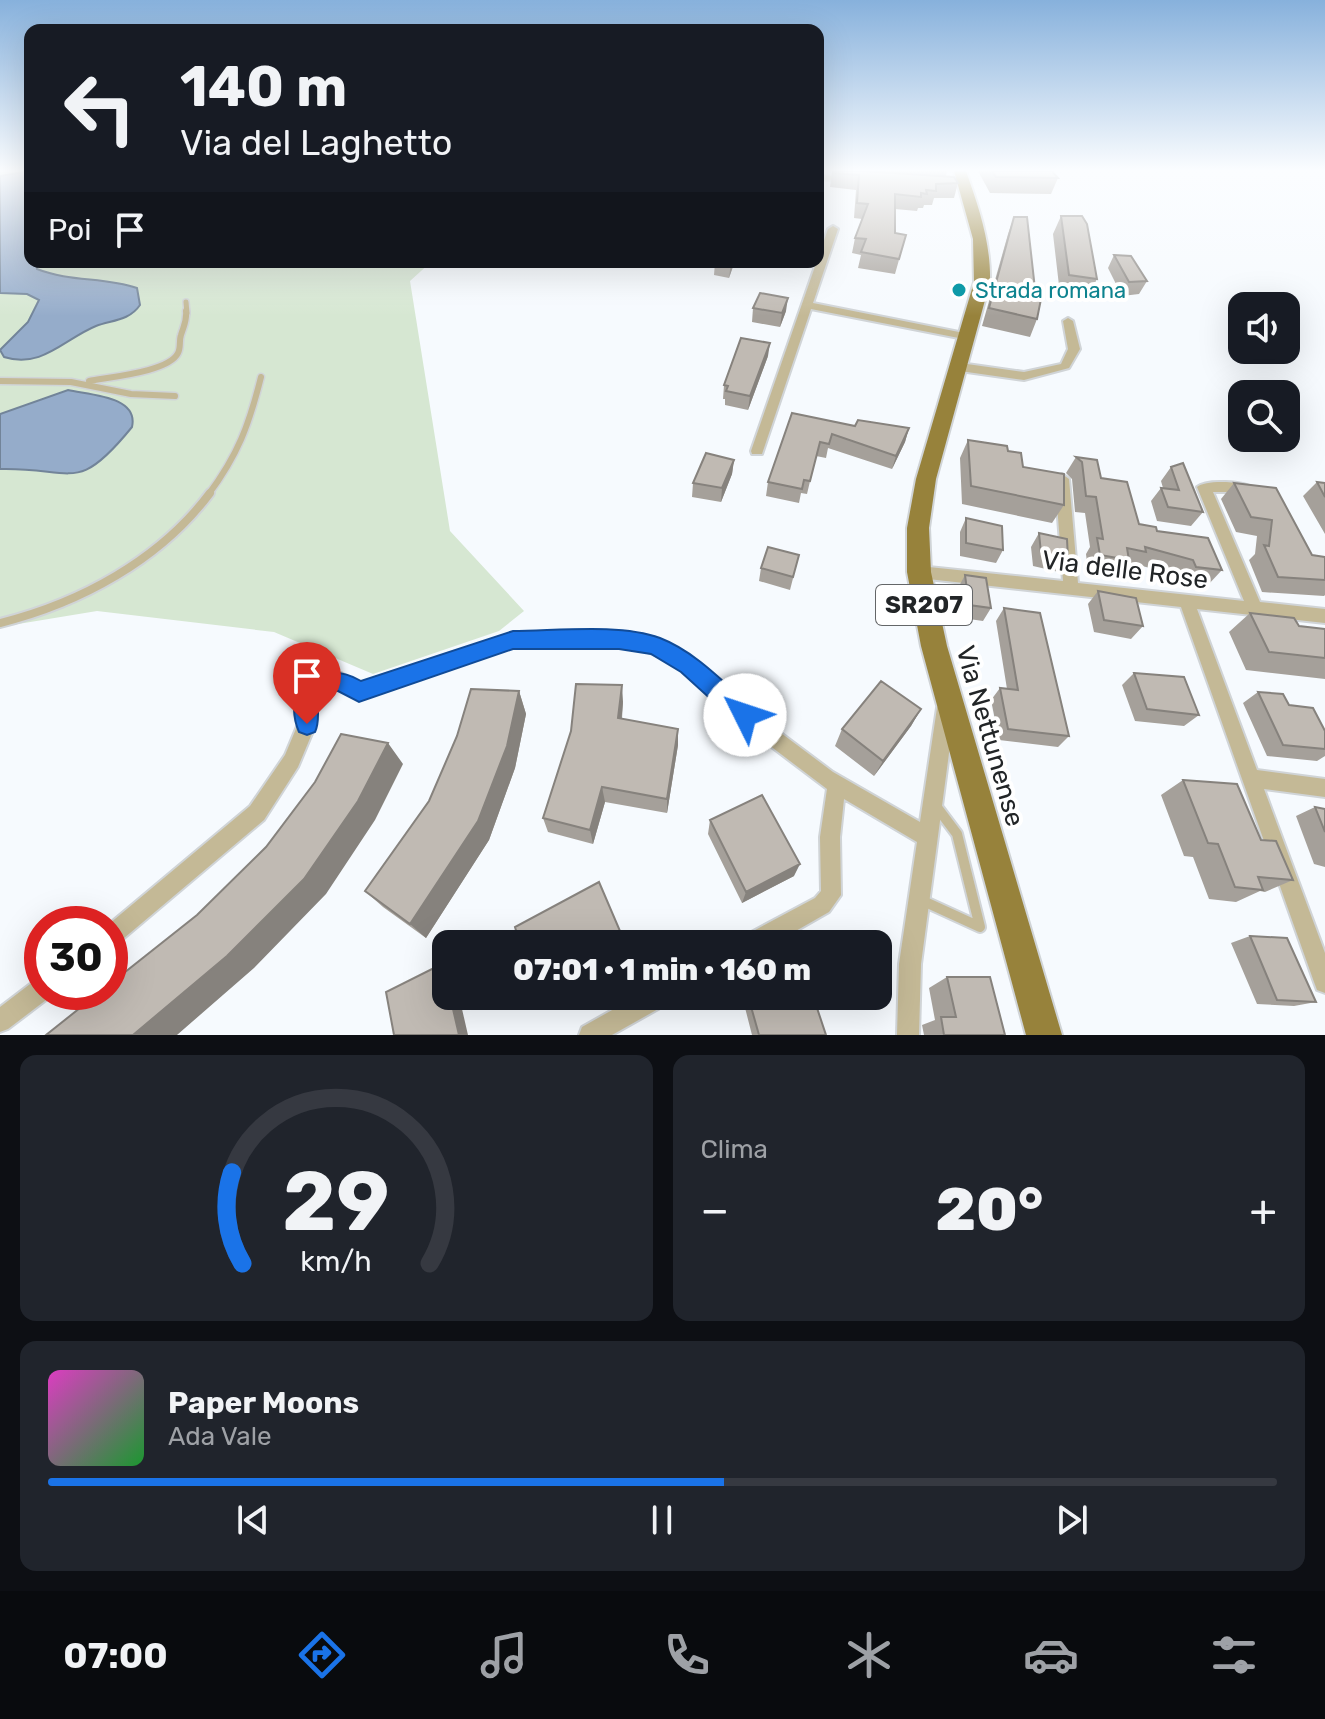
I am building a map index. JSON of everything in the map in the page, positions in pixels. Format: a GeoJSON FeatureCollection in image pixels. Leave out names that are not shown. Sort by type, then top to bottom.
{"type":"FeatureCollection","features":[{"type":"Feature","properties":{"kind":"main road","name":"Via Nettunense"},"geometry":{"type":"LineString","coordinates":[[976,219],[985,257],[982,282],[924,489],[918,528],[919,572],[927,620],[947,696],[1044,1035]]}},
{"type":"Feature","properties":{"kind":"street"},"geometry":{"type":"LineString","coordinates":[[824,256],[833,229]]}},
{"type":"Feature","properties":{"kind":"street"},"geometry":{"type":"LineString","coordinates":[[757,451],[820,268]]}},
{"type":"Feature","properties":{"kind":"street"},"geometry":{"type":"LineString","coordinates":[[808,305],[969,337]]}},
{"type":"Feature","properties":{"kind":"street"},"geometry":{"type":"LineString","coordinates":[[960,367],[1024,376],[1065,366],[1074,349],[1068,321]]}},
{"type":"Feature","properties":{"kind":"street"},"geometry":{"type":"LineString","coordinates":[[1062,479],[1071,586]]}},
{"type":"Feature","properties":{"kind":"street"},"geometry":{"type":"LineString","coordinates":[[1255,608],[1204,487],[1261,490]]}},
{"type":"Feature","properties":{"kind":"street","name":"Via delle Rose"},"geometry":{"type":"LineString","coordinates":[[919,572],[1071,586],[1187,603],[1325,616]]}},
{"type":"Feature","properties":{"kind":"street"},"geometry":{"type":"LineString","coordinates":[[1187,603],[1325,982]]}},
{"type":"Feature","properties":{"kind":"street"},"geometry":{"type":"LineString","coordinates":[[128,922],[257,813],[292,761],[307,724],[304,710],[308,696],[317,686],[328,680],[341,681],[359,692],[513,640],[619,640],[666,650],[688,665],[752,721],[837,785],[928,837]]}},
{"type":"Feature","properties":{"kind":"street"},"geometry":{"type":"LineString","coordinates":[[908,1035],[908,984],[947,696]]}},
{"type":"Feature","properties":{"kind":"street"},"geometry":{"type":"LineString","coordinates":[[1252,778],[1325,788]]}},
{"type":"Feature","properties":{"kind":"street"},"geometry":{"type":"LineString","coordinates":[[777,930],[822,905],[831,895],[830,837],[837,785]]}},
{"type":"Feature","properties":{"kind":"street"},"geometry":{"type":"LineString","coordinates":[[0,1021],[24,1003]]}},
{"type":"Feature","properties":{"kind":"street"},"geometry":{"type":"LineString","coordinates":[[590,1035],[634,1010]]}},
{"type":"Feature","properties":{"kind":"lane"},"geometry":{"type":"LineString","coordinates":[[0,381],[77,382],[154,369],[167,363],[181,347],[180,336],[187,322],[186,302]]}},
{"type":"Feature","properties":{"kind":"lane"},"geometry":{"type":"LineString","coordinates":[[0,623],[75,599],[99,586],[186,523],[220,480],[246,435],[261,377]]}},
{"type":"Feature","properties":{"kind":"lane"},"geometry":{"type":"LineString","coordinates":[[77,382],[131,394],[175,396]]}},
{"type":"Feature","properties":{"kind":"lane"},"geometry":{"type":"LineString","coordinates":[[919,899],[980,927],[957,834],[933,801]]}},
{"type":"Feature","properties":{"kind":"green space"},"geometry":{"type":"Polygon","coordinates":[[[0,219],[24,219],[24,268],[424,268],[410,281],[450,531],[524,611],[499,631],[373,674],[274,632],[97,611],[0,627],[0,219]]]}},
{"type":"Feature","properties":{"kind":"water"},"geometry":{"type":"Polygon","coordinates":[[[0,219],[24,219],[24,268],[137,288],[140,305],[125,317],[96,326],[41,356],[18,360],[4,357],[0,350],[28,322],[39,300],[27,294],[0,293],[0,219]]]}},
{"type":"Feature","properties":{"kind":"water"},"geometry":{"type":"Polygon","coordinates":[[[68,390],[121,403],[132,417],[132,427],[113,449],[85,470],[60,473],[0,469],[0,414],[68,390]]]}},
{"type":"Feature","properties":{"kind":"building"},"geometry":{"type":"Polygon","coordinates":[[[862,219],[895,219],[895,233],[906,235],[899,259],[861,252],[866,239],[855,238],[862,219]]]}},
{"type":"Feature","properties":{"kind":"building"},"geometry":{"type":"Polygon","coordinates":[[[1013,219],[1027,219],[1036,298],[1041,299],[1037,319],[989,308],[1013,219]]]}},
{"type":"Feature","properties":{"kind":"building"},"geometry":{"type":"Polygon","coordinates":[[[1061,219],[1084,219],[1097,279],[1069,275],[1061,219]]]}},
{"type":"Feature","properties":{"kind":"building"},"geometry":{"type":"Polygon","coordinates":[[[1114,255],[1131,256],[1147,281],[1129,282],[1114,255]]]}},
{"type":"Feature","properties":{"kind":"building"},"geometry":{"type":"Polygon","coordinates":[[[760,293],[788,298],[782,313],[753,308],[760,293]]]}},
{"type":"Feature","properties":{"kind":"building"},"geometry":{"type":"Polygon","coordinates":[[[741,338],[770,343],[750,396],[726,391],[728,386],[724,385],[741,338]]]}},
{"type":"Feature","properties":{"kind":"building"},"geometry":{"type":"Polygon","coordinates":[[[792,413],[855,426],[858,420],[909,428],[896,456],[832,434],[829,444],[820,442],[810,481],[804,480],[802,489],[768,482],[792,413]]]}},
{"type":"Feature","properties":{"kind":"building"},"geometry":{"type":"Polygon","coordinates":[[[968,440],[1007,446],[1008,451],[1021,453],[1023,467],[1064,474],[1064,505],[971,486],[968,440]]]}},
{"type":"Feature","properties":{"kind":"building"},"geometry":{"type":"Polygon","coordinates":[[[706,453],[734,460],[722,488],[693,483],[706,453]]]}},
{"type":"Feature","properties":{"kind":"building"},"geometry":{"type":"Polygon","coordinates":[[[1076,457],[1097,460],[1101,478],[1127,482],[1139,524],[1156,527],[1157,531],[1208,538],[1222,570],[1196,567],[1193,560],[1145,547],[1146,552],[1127,548],[1129,560],[1100,555],[1097,538],[1103,539],[1096,497],[1086,496],[1082,462],[1076,457]]]}},
{"type":"Feature","properties":{"kind":"building"},"geometry":{"type":"Polygon","coordinates":[[[1183,463],[1203,512],[1168,507],[1161,488],[1179,490],[1171,467],[1183,463]]]}},
{"type":"Feature","properties":{"kind":"building"},"geometry":{"type":"Polygon","coordinates":[[[1317,482],[1325,483],[1325,497],[1317,482]]]}},
{"type":"Feature","properties":{"kind":"building"},"geometry":{"type":"Polygon","coordinates":[[[1234,483],[1276,488],[1312,555],[1325,557],[1325,580],[1278,577],[1264,545],[1269,546],[1272,520],[1251,517],[1234,483]]]}},
{"type":"Feature","properties":{"kind":"building"},"geometry":{"type":"Polygon","coordinates":[[[966,518],[1002,526],[1003,550],[966,543],[966,518]]]}},
{"type":"Feature","properties":{"kind":"building"},"geometry":{"type":"Polygon","coordinates":[[[1039,533],[1067,539],[1068,559],[1041,553],[1039,533]]]}},
{"type":"Feature","properties":{"kind":"building"},"geometry":{"type":"Polygon","coordinates":[[[768,547],[799,555],[793,577],[761,568],[768,547]]]}},
{"type":"Feature","properties":{"kind":"building"},"geometry":{"type":"Polygon","coordinates":[[[965,575],[986,578],[991,608],[969,605],[965,575]]]}},
{"type":"Feature","properties":{"kind":"building"},"geometry":{"type":"Polygon","coordinates":[[[1098,591],[1136,598],[1143,626],[1104,620],[1098,591]]]}},
{"type":"Feature","properties":{"kind":"building"},"geometry":{"type":"Polygon","coordinates":[[[1004,608],[1040,613],[1069,736],[1008,729],[1000,688],[1018,690],[1004,608]]]}},
{"type":"Feature","properties":{"kind":"building"},"geometry":{"type":"Polygon","coordinates":[[[1250,613],[1294,618],[1299,626],[1325,629],[1325,658],[1269,652],[1250,613]]]}},
{"type":"Feature","properties":{"kind":"building"},"geometry":{"type":"Polygon","coordinates":[[[1134,673],[1184,677],[1199,715],[1147,709],[1134,673]]]}},
{"type":"Feature","properties":{"kind":"building"},"geometry":{"type":"Polygon","coordinates":[[[881,681],[921,709],[883,761],[842,729],[881,681]]]}},
{"type":"Feature","properties":{"kind":"building"},"geometry":{"type":"Polygon","coordinates":[[[576,684],[622,685],[618,718],[678,729],[667,799],[602,787],[590,830],[543,818],[571,731],[576,684]]]}},
{"type":"Feature","properties":{"kind":"building"},"geometry":{"type":"Polygon","coordinates":[[[471,689],[519,691],[507,746],[478,821],[410,924],[365,891],[429,801],[457,736],[471,689]]]}},
{"type":"Feature","properties":{"kind":"building"},"geometry":{"type":"Polygon","coordinates":[[[1258,692],[1283,694],[1289,705],[1313,708],[1325,731],[1325,749],[1283,745],[1258,692]]]}},
{"type":"Feature","properties":{"kind":"building"},"geometry":{"type":"Polygon","coordinates":[[[341,734],[388,743],[358,801],[304,879],[227,956],[133,1035],[46,1035],[77,1010],[128,1010],[128,970],[197,915],[266,847],[315,782],[341,734]]]}},
{"type":"Feature","properties":{"kind":"building"},"geometry":{"type":"Polygon","coordinates":[[[1183,780],[1237,784],[1261,840],[1276,841],[1293,880],[1258,877],[1263,890],[1235,887],[1218,844],[1208,843],[1183,780]]]}},
{"type":"Feature","properties":{"kind":"building"},"geometry":{"type":"Polygon","coordinates":[[[762,795],[800,864],[746,892],[710,820],[762,795]]]}},
{"type":"Feature","properties":{"kind":"building"},"geometry":{"type":"Polygon","coordinates":[[[1315,807],[1325,809],[1325,832],[1315,807]]]}},
{"type":"Feature","properties":{"kind":"building"},"geometry":{"type":"Polygon","coordinates":[[[599,882],[620,930],[516,930],[515,927],[599,882]]]}},
{"type":"Feature","properties":{"kind":"building"},"geometry":{"type":"Polygon","coordinates":[[[1250,936],[1287,938],[1316,1002],[1277,1000],[1250,936]]]}},
{"type":"Feature","properties":{"kind":"building"},"geometry":{"type":"Polygon","coordinates":[[[432,969],[432,1010],[453,1010],[459,1035],[394,1035],[386,992],[432,969]]]}},
{"type":"Feature","properties":{"kind":"building"},"geometry":{"type":"Polygon","coordinates":[[[947,977],[990,977],[1005,1035],[944,1035],[941,1017],[956,1017],[947,977]]]}},
{"type":"Feature","properties":{"kind":"building"},"geometry":{"type":"Polygon","coordinates":[[[752,1010],[818,1010],[826,1035],[759,1035],[752,1010]]]}},
{"type":"Feature","properties":{"kind":"place","name":"Strada romana"},"geometry":{"type":"Point","coordinates":[959,290]}},
{"type":"Feature","properties":{"kind":"route"},"geometry":{"type":"LineString","coordinates":[[307,724],[304,710],[308,696],[328,680],[341,681],[359,692],[513,640],[619,640],[655,646],[688,665],[745,715]]}}]}
